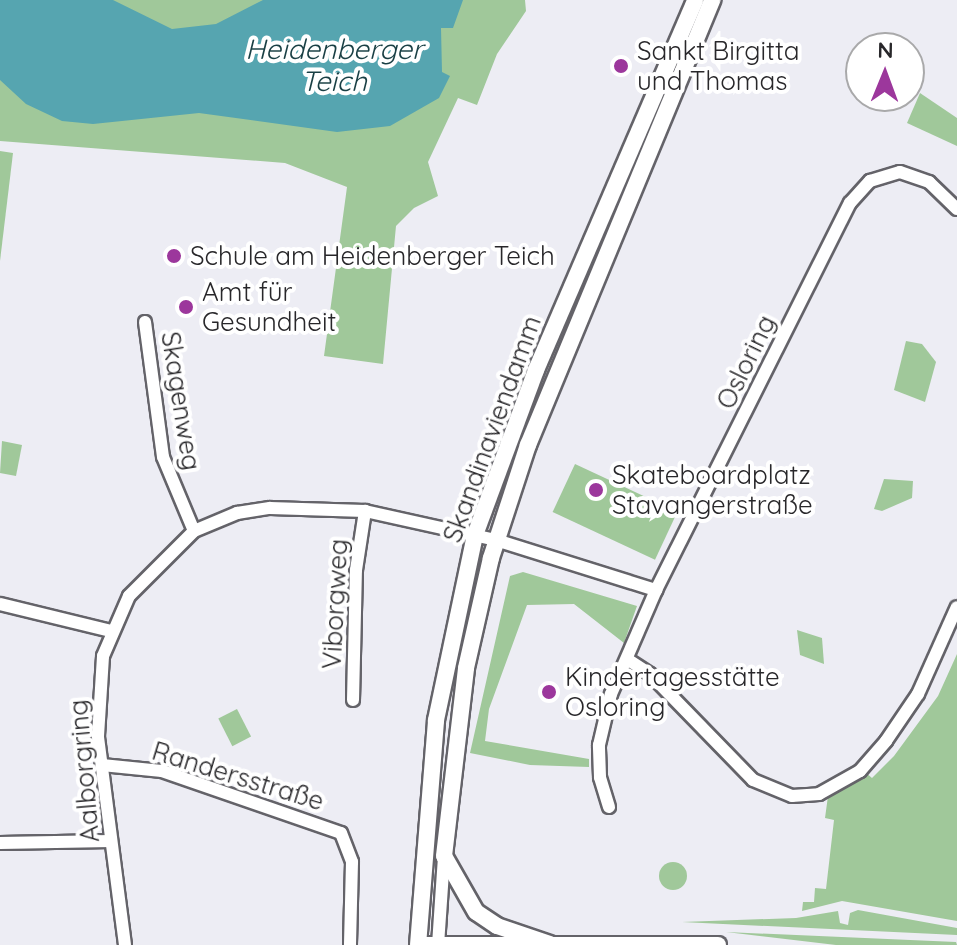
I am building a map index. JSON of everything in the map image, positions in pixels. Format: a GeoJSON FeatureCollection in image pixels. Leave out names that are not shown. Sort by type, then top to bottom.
{"type":"FeatureCollection","features":[{"type":"Feature","properties":{"kind":"main road","name":"Skandinaviendamm"},"geometry":{"type":"LineString","coordinates":[[419,945],[436,720],[475,535],[532,381],[695,0]]}},
{"type":"Feature","properties":{"kind":"main road","name":"Skandinaviendamm"},"geometry":{"type":"LineString","coordinates":[[444,856],[456,723],[496,540],[528,445],[712,0]]}},
{"type":"Feature","properties":{"kind":"main road"},"geometry":{"type":"LineString","coordinates":[[444,856],[476,912],[497,926],[550,944]]}},
{"type":"Feature","properties":{"kind":"main road"},"geometry":{"type":"LineString","coordinates":[[419,945],[718,945]]}},
{"type":"Feature","properties":{"kind":"street","name":"Osloring"},"geometry":{"type":"LineString","coordinates":[[609,807],[599,768],[599,745],[611,694],[656,590],[850,203],[870,181],[900,172],[929,182],[957,209]]}},
{"type":"Feature","properties":{"kind":"street","name":"Skagenweg"},"geometry":{"type":"LineString","coordinates":[[145,322],[163,457],[194,531]]}},
{"type":"Feature","properties":{"kind":"street","name":"Aalborgring"},"geometry":{"type":"LineString","coordinates":[[125,945],[102,765],[98,693],[111,631],[150,569],[194,531],[261,509],[365,511],[496,540],[656,590]]}},
{"type":"Feature","properties":{"kind":"street","name":"Viborgweg"},"geometry":{"type":"LineString","coordinates":[[353,700],[356,570],[365,511]]}},
{"type":"Feature","properties":{"kind":"street"},"geometry":{"type":"LineString","coordinates":[[0,604],[111,631]]}},
{"type":"Feature","properties":{"kind":"street"},"geometry":{"type":"LineString","coordinates":[[627,659],[650,674],[753,780],[792,796],[819,794],[860,771],[886,741],[911,706],[957,607]]}},
{"type":"Feature","properties":{"kind":"street","name":"Randersstraße"},"geometry":{"type":"LineString","coordinates":[[102,765],[162,771],[341,833],[352,862],[350,945]]}},
{"type":"Feature","properties":{"kind":"street"},"geometry":{"type":"LineString","coordinates":[[0,843],[111,841]]}},
{"type":"Feature","properties":{"kind":"street","name":"Skandinaviendamm"},"geometry":{"type":"LineString","coordinates":[[439,943],[444,856]]}},
{"type":"Feature","properties":{"kind":"green space"},"geometry":{"type":"Polygon","coordinates":[[[0,0],[525,0],[526,11],[497,54],[477,105],[458,98],[428,162],[438,196],[414,208],[396,226],[383,364],[324,356],[347,187],[285,163],[0,141],[0,0]]]}},
{"type":"Feature","properties":{"kind":"green space"},"geometry":{"type":"Polygon","coordinates":[[[925,96],[957,118],[957,146],[907,123],[912,112],[925,112],[925,96]]]}},
{"type":"Feature","properties":{"kind":"green space"},"geometry":{"type":"Polygon","coordinates":[[[0,151],[13,153],[0,261],[0,151]]]}},
{"type":"Feature","properties":{"kind":"green space"},"geometry":{"type":"Polygon","coordinates":[[[906,341],[922,344],[936,362],[925,402],[894,390],[906,341]]]}},
{"type":"Feature","properties":{"kind":"green space"},"geometry":{"type":"Polygon","coordinates":[[[2,441],[22,445],[16,476],[0,473],[2,441]]]}},
{"type":"Feature","properties":{"kind":"green space","name":"Skateboardplatz Stavangerstraße"},"geometry":{"type":"Polygon","coordinates":[[[575,464],[677,512],[655,560],[553,512],[575,464]]]}},
{"type":"Feature","properties":{"kind":"green space"},"geometry":{"type":"Polygon","coordinates":[[[884,479],[913,481],[912,498],[882,511],[874,509],[884,479]]]}},
{"type":"Feature","properties":{"kind":"green space"},"geometry":{"type":"Polygon","coordinates":[[[523,572],[637,606],[624,643],[574,604],[527,605],[489,709],[485,741],[589,759],[589,767],[530,765],[470,753],[510,576],[523,572]]]}},
{"type":"Feature","properties":{"kind":"green space"},"geometry":{"type":"Polygon","coordinates":[[[797,630],[822,638],[824,664],[800,655],[797,630]]]}},
{"type":"Feature","properties":{"kind":"green space"},"geometry":{"type":"Polygon","coordinates":[[[957,654],[957,921],[842,901],[802,911],[803,902],[814,902],[815,888],[826,889],[834,820],[825,818],[828,796],[865,772],[872,778],[894,756],[938,696],[957,654]]]}},
{"type":"Feature","properties":{"kind":"green space"},"geometry":{"type":"Polygon","coordinates":[[[237,709],[251,737],[232,746],[218,719],[237,709]]]}},
{"type":"Feature","properties":{"kind":"green space"},"geometry":{"type":"Polygon","coordinates":[[[673,862],[683,866],[687,876],[683,886],[673,890],[663,886],[659,876],[663,866],[673,862]]]}},
{"type":"Feature","properties":{"kind":"green space"},"geometry":{"type":"Polygon","coordinates":[[[858,910],[957,928],[957,935],[682,922],[796,918],[838,911],[840,923],[848,925],[850,913],[858,910]]]}},
{"type":"Feature","properties":{"kind":"green space"},"geometry":{"type":"Polygon","coordinates":[[[726,932],[956,942],[957,945],[836,945],[726,932]]]}},
{"type":"Feature","properties":{"kind":"water","name":"Heidenberger Teich"},"geometry":{"type":"Polygon","coordinates":[[[0,0],[113,0],[172,29],[216,24],[263,0],[463,0],[453,28],[441,28],[442,72],[450,76],[439,98],[390,126],[337,132],[199,113],[93,124],[62,121],[26,104],[0,80],[0,0]]]}},
{"type":"Feature","properties":{"kind":"place","name":"Sankt Birgitta und Thomas"},"geometry":{"type":"Point","coordinates":[621,66]}},
{"type":"Feature","properties":{"kind":"place","name":"Schule am Heidenberger Teich"},"geometry":{"type":"Point","coordinates":[174,256]}},
{"type":"Feature","properties":{"kind":"place","name":"Amt für Gesundheit"},"geometry":{"type":"Point","coordinates":[186,307]}},
{"type":"Feature","properties":{"kind":"place","name":"Skateboardplatz Stavangerstraße"},"geometry":{"type":"Point","coordinates":[596,490]}},
{"type":"Feature","properties":{"kind":"place","name":"Kindertagesstätte Osloring"},"geometry":{"type":"Point","coordinates":[549,692]}}]}
